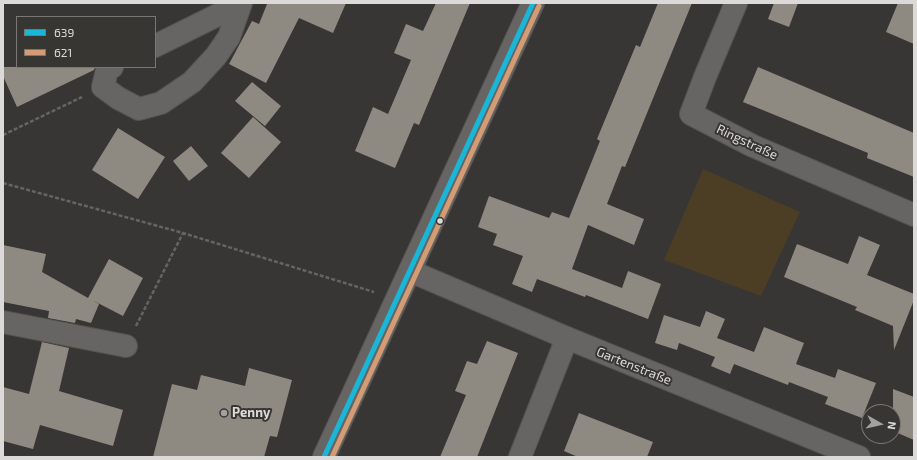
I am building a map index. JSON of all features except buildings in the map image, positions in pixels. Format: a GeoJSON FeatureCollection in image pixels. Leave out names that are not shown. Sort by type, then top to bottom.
{"type":"FeatureCollection","features":[{"type":"Feature","properties":{"kind":"street"},"geometry":{"type":"LineString","coordinates":[[324,457],[533,3]]}},
{"type":"Feature","properties":{"kind":"street","name":"Ringstraße"},"geometry":{"type":"LineString","coordinates":[[736,3],[691,114],[753,146],[914,215]]}},
{"type":"Feature","properties":{"kind":"street"},"geometry":{"type":"LineString","coordinates":[[156,46],[241,4]]}},
{"type":"Feature","properties":{"kind":"street"},"geometry":{"type":"LineString","coordinates":[[110,68],[107,70],[103,87],[118,98],[139,109],[161,103],[192,82],[216,56],[229,37],[241,4]]}},
{"type":"Feature","properties":{"kind":"street","name":"Gartenstraße"},"geometry":{"type":"LineString","coordinates":[[410,271],[567,338],[859,457]]}},
{"type":"Feature","properties":{"kind":"street"},"geometry":{"type":"LineString","coordinates":[[3,322],[126,346]]}},
{"type":"Feature","properties":{"kind":"street"},"geometry":{"type":"LineString","coordinates":[[520,457],[567,338]]}},
{"type":"Feature","properties":{"kind":"path"},"geometry":{"type":"LineString","coordinates":[[3,135],[103,87]]}},
{"type":"Feature","properties":{"kind":"path"},"geometry":{"type":"LineString","coordinates":[[3,184],[183,232],[397,299]]}},
{"type":"Feature","properties":{"kind":"path"},"geometry":{"type":"LineString","coordinates":[[126,346],[183,232]]}},
{"type":"Feature","properties":{"kind":"shaded area"},"geometry":{"type":"Polygon","coordinates":[[[703,169],[800,212],[761,296],[664,260],[703,169]]]}},
{"type":"Feature","properties":{"kind":"transit line","name":"639"},"geometry":{"type":"LineString","coordinates":[[324,457],[533,3]]}},
{"type":"Feature","properties":{"kind":"transit line","name":"621"},"geometry":{"type":"LineString","coordinates":[[332,457],[539,6]]}},
{"type":"Feature","properties":{"kind":"place","name":"Penny"},"geometry":{"type":"Point","coordinates":[224,413]}}]}
